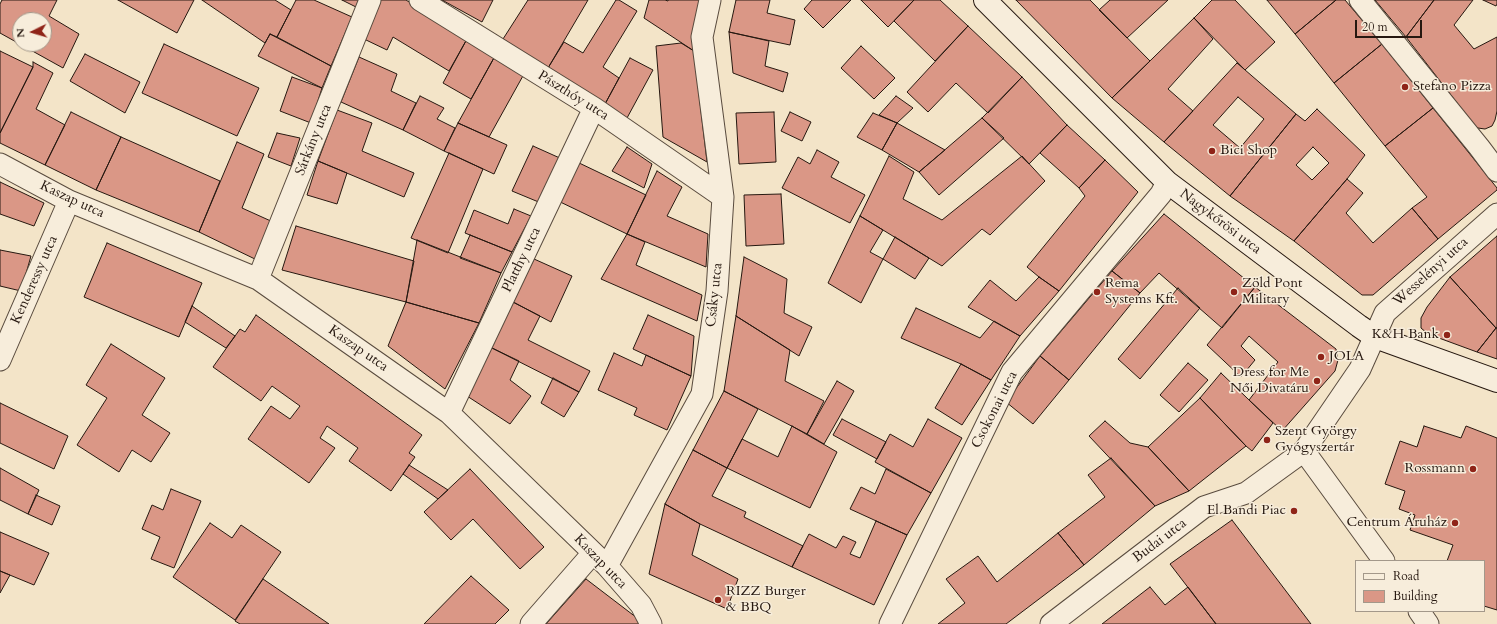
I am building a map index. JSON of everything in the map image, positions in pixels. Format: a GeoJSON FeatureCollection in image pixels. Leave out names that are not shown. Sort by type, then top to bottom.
{"type":"FeatureCollection","features":[{"type":"Feature","properties":{"kind":"street","name":"Sárkány utca"},"geometry":{"type":"LineString","coordinates":[[258,280],[370,0]]}},
{"type":"Feature","properties":{"kind":"street","name":"Pászthóy utca"},"geometry":{"type":"LineString","coordinates":[[420,0],[594,108],[723,197]]}},
{"type":"Feature","properties":{"kind":"street","name":"Csáky utca"},"geometry":{"type":"LineString","coordinates":[[531,624],[600,560],[702,394],[717,291],[723,197],[702,37],[710,0]]}},
{"type":"Feature","properties":{"kind":"street","name":"Nagykőrösi utca"},"geometry":{"type":"LineString","coordinates":[[985,0],[1167,182],[1352,322],[1375,337],[1497,381]]}},
{"type":"Feature","properties":{"kind":"street"},"geometry":{"type":"LineString","coordinates":[[1360,0],[1480,147],[1497,171]]}},
{"type":"Feature","properties":{"kind":"street","name":"Platthy utca"},"geometry":{"type":"LineString","coordinates":[[449,413],[594,108]]}},
{"type":"Feature","properties":{"kind":"street","name":"Kaszap utca"},"geometry":{"type":"LineString","coordinates":[[0,164],[69,200],[258,280],[449,413],[600,560],[641,605],[651,624]]}},
{"type":"Feature","properties":{"kind":"street","name":"Csokonai utca"},"geometry":{"type":"LineString","coordinates":[[890,624],[1012,372],[1161,194],[1167,182]]}},
{"type":"Feature","properties":{"kind":"street","name":"Kenderessy utca"},"geometry":{"type":"LineString","coordinates":[[0,360],[69,200]]}},
{"type":"Feature","properties":{"kind":"street","name":"Wesselényi utca"},"geometry":{"type":"LineString","coordinates":[[1375,337],[1385,313],[1497,214]]}},
{"type":"Feature","properties":{"kind":"street","name":"Budai utca"},"geometry":{"type":"LineString","coordinates":[[1051,624],[1204,507],[1246,493],[1304,451],[1360,370],[1375,337]]}},
{"type":"Feature","properties":{"kind":"street"},"geometry":{"type":"LineString","coordinates":[[1304,451],[1383,560]]}},
{"type":"Feature","properties":{"kind":"building"},"geometry":{"type":"Polygon","coordinates":[[[2,0],[57,0],[51,12],[12,12],[12,40],[0,33],[0,4],[2,0]]]}},
{"type":"Feature","properties":{"kind":"building"},"geometry":{"type":"Polygon","coordinates":[[[118,0],[194,0],[177,33],[118,0]]]}},
{"type":"Feature","properties":{"kind":"building"},"geometry":{"type":"Polygon","coordinates":[[[202,0],[275,0],[291,10],[277,37],[270,34],[265,43],[202,0]]]}},
{"type":"Feature","properties":{"kind":"building"},"geometry":{"type":"Polygon","coordinates":[[[296,0],[314,0],[352,17],[331,66],[277,37],[296,0]]]}},
{"type":"Feature","properties":{"kind":"building"},"geometry":{"type":"Polygon","coordinates":[[[342,0],[359,0],[356,7],[342,0]]]}},
{"type":"Feature","properties":{"kind":"building"},"geometry":{"type":"Polygon","coordinates":[[[380,0],[406,0],[467,39],[449,71],[393,37],[387,50],[364,39],[380,0]]]}},
{"type":"Feature","properties":{"kind":"building"},"geometry":{"type":"Polygon","coordinates":[[[442,0],[493,0],[482,22],[442,0]]]}},
{"type":"Feature","properties":{"kind":"building"},"geometry":{"type":"Polygon","coordinates":[[[528,0],[588,0],[548,68],[503,39],[528,0]]]}},
{"type":"Feature","properties":{"kind":"building"},"geometry":{"type":"Polygon","coordinates":[[[616,0],[619,0],[637,11],[603,67],[619,78],[605,104],[548,68],[564,42],[583,53],[616,0]]]}},
{"type":"Feature","properties":{"kind":"building"},"geometry":{"type":"Polygon","coordinates":[[[649,0],[702,0],[694,51],[644,18],[649,0]]]}},
{"type":"Feature","properties":{"kind":"building"},"geometry":{"type":"Polygon","coordinates":[[[736,0],[770,0],[767,13],[795,20],[790,45],[729,32],[736,0]]]}},
{"type":"Feature","properties":{"kind":"building"},"geometry":{"type":"Polygon","coordinates":[[[812,0],[851,0],[823,28],[804,9],[812,0]]]}},
{"type":"Feature","properties":{"kind":"building"},"geometry":{"type":"Polygon","coordinates":[[[861,0],[914,0],[888,27],[861,0]]]}},
{"type":"Feature","properties":{"kind":"building"},"geometry":{"type":"Polygon","coordinates":[[[914,0],[940,0],[968,26],[935,61],[894,21],[914,0]]]}},
{"type":"Feature","properties":{"kind":"building"},"geometry":{"type":"Polygon","coordinates":[[[1016,0],[1090,0],[1150,61],[1112,98],[1016,0]]]}},
{"type":"Feature","properties":{"kind":"building"},"geometry":{"type":"Polygon","coordinates":[[[1110,0],[1168,0],[1127,38],[1099,10],[1110,0]]]}},
{"type":"Feature","properties":{"kind":"building"},"geometry":{"type":"Polygon","coordinates":[[[1212,0],[1235,0],[1275,42],[1245,70],[1194,18],[1212,0]]]}},
{"type":"Feature","properties":{"kind":"building"},"geometry":{"type":"Polygon","coordinates":[[[1267,0],[1336,0],[1295,34],[1267,0]]]}},
{"type":"Feature","properties":{"kind":"building"},"geometry":{"type":"Polygon","coordinates":[[[1336,0],[1345,0],[1382,44],[1334,83],[1295,34],[1336,0]]]}},
{"type":"Feature","properties":{"kind":"building"},"geometry":{"type":"Polygon","coordinates":[[[1375,0],[1434,0],[1406,37],[1375,0]]]}},
{"type":"Feature","properties":{"kind":"building"},"geometry":{"type":"Polygon","coordinates":[[[1434,0],[1473,0],[1454,25],[1474,49],[1497,37],[1497,111],[1492,126],[1485,129],[1478,128],[1471,121],[1406,37],[1434,0]]]}},
{"type":"Feature","properties":{"kind":"building"},"geometry":{"type":"Polygon","coordinates":[[[1483,0],[1497,0],[1497,4],[1496,6],[1483,0]]]}},
{"type":"Feature","properties":{"kind":"building"},"geometry":{"type":"Polygon","coordinates":[[[52,18],[79,34],[63,68],[34,52],[52,52],[52,18]]]}},
{"type":"Feature","properties":{"kind":"building"},"geometry":{"type":"Polygon","coordinates":[[[1194,18],[1213,39],[1168,89],[1193,111],[1164,142],[1112,98],[1194,18]]]}},
{"type":"Feature","properties":{"kind":"building"},"geometry":{"type":"Polygon","coordinates":[[[968,26],[1022,77],[988,113],[956,83],[928,112],[907,92],[968,26]]]}},
{"type":"Feature","properties":{"kind":"building"},"geometry":{"type":"Polygon","coordinates":[[[729,32],[769,41],[765,66],[788,73],[783,92],[733,73],[729,32]]]}},
{"type":"Feature","properties":{"kind":"building"},"geometry":{"type":"Polygon","coordinates":[[[270,34],[331,66],[322,88],[258,56],[270,34]]]}},
{"type":"Feature","properties":{"kind":"building"},"geometry":{"type":"Polygon","coordinates":[[[467,39],[495,56],[471,99],[443,83],[467,39]]]}},
{"type":"Feature","properties":{"kind":"building"},"geometry":{"type":"Polygon","coordinates":[[[681,43],[694,51],[707,162],[663,137],[656,46],[681,43]]]}},
{"type":"Feature","properties":{"kind":"building"},"geometry":{"type":"Polygon","coordinates":[[[164,44],[259,88],[237,136],[142,93],[164,44]]]}},
{"type":"Feature","properties":{"kind":"building"},"geometry":{"type":"Polygon","coordinates":[[[1382,44],[1433,108],[1385,146],[1334,83],[1382,44]]]}},
{"type":"Feature","properties":{"kind":"building"},"geometry":{"type":"Polygon","coordinates":[[[861,46],[895,78],[874,99],[841,68],[861,46]]]}},
{"type":"Feature","properties":{"kind":"building"},"geometry":{"type":"Polygon","coordinates":[[[0,51],[33,67],[0,133],[0,51]]]}},
{"type":"Feature","properties":{"kind":"building"},"geometry":{"type":"Polygon","coordinates":[[[85,54],[140,82],[125,113],[70,81],[85,54]]]}},
{"type":"Feature","properties":{"kind":"building"},"geometry":{"type":"Polygon","coordinates":[[[495,56],[524,74],[489,137],[458,123],[495,56]]]}},
{"type":"Feature","properties":{"kind":"building"},"geometry":{"type":"Polygon","coordinates":[[[359,57],[397,74],[391,91],[416,103],[403,130],[341,102],[359,57]]]}},
{"type":"Feature","properties":{"kind":"building"},"geometry":{"type":"Polygon","coordinates":[[[630,58],[653,70],[627,118],[605,104],[630,58]]]}},
{"type":"Feature","properties":{"kind":"building"},"geometry":{"type":"Polygon","coordinates":[[[33,62],[53,73],[36,109],[65,125],[45,165],[0,143],[0,133],[33,67],[33,62]]]}},
{"type":"Feature","properties":{"kind":"building"},"geometry":{"type":"Polygon","coordinates":[[[1237,63],[1296,114],[1230,196],[1164,142],[1237,63]],[[1238,97],[1213,125],[1240,148],[1264,119],[1238,97]]]}},
{"type":"Feature","properties":{"kind":"building"},"geometry":{"type":"Polygon","coordinates":[[[292,77],[322,88],[311,123],[280,111],[292,77]]]}},
{"type":"Feature","properties":{"kind":"building"},"geometry":{"type":"Polygon","coordinates":[[[1022,77],[1067,125],[1029,164],[982,118],[1022,77]]]}},
{"type":"Feature","properties":{"kind":"building"},"geometry":{"type":"Polygon","coordinates":[[[420,96],[444,108],[437,119],[455,128],[444,151],[403,130],[420,96]]]}},
{"type":"Feature","properties":{"kind":"building"},"geometry":{"type":"Polygon","coordinates":[[[896,96],[913,108],[897,123],[879,115],[896,96]]]}},
{"type":"Feature","properties":{"kind":"building"},"geometry":{"type":"Polygon","coordinates":[[[1433,108],[1497,188],[1497,190],[1438,239],[1412,208],[1427,197],[1385,146],[1433,108]]]}},
{"type":"Feature","properties":{"kind":"building"},"geometry":{"type":"Polygon","coordinates":[[[1317,109],[1365,155],[1347,179],[1294,241],[1230,196],[1296,114],[1305,121],[1317,109]],[[1313,147],[1296,165],[1312,180],[1329,163],[1313,147]]]}},
{"type":"Feature","properties":{"kind":"building"},"geometry":{"type":"Polygon","coordinates":[[[337,110],[372,123],[362,151],[414,173],[404,197],[318,161],[337,110]]]}},
{"type":"Feature","properties":{"kind":"building"},"geometry":{"type":"Polygon","coordinates":[[[71,112],[121,137],[96,190],[45,165],[71,112]]]}},
{"type":"Feature","properties":{"kind":"building"},"geometry":{"type":"Polygon","coordinates":[[[774,112],[776,162],[739,164],[736,113],[774,112]]]}},
{"type":"Feature","properties":{"kind":"building"},"geometry":{"type":"Polygon","coordinates":[[[790,112],[811,122],[802,141],[781,131],[790,112]]]}},
{"type":"Feature","properties":{"kind":"building"},"geometry":{"type":"Polygon","coordinates":[[[873,113],[897,123],[882,150],[857,137],[873,113]]]}},
{"type":"Feature","properties":{"kind":"building"},"geometry":{"type":"Polygon","coordinates":[[[982,118],[1004,138],[939,195],[919,172],[982,118]]]}},
{"type":"Feature","properties":{"kind":"building"},"geometry":{"type":"Polygon","coordinates":[[[458,123],[507,145],[494,174],[444,151],[458,123]]]}},
{"type":"Feature","properties":{"kind":"building"},"geometry":{"type":"Polygon","coordinates":[[[897,123],[945,150],[919,172],[882,150],[897,123]]]}},
{"type":"Feature","properties":{"kind":"building"},"geometry":{"type":"Polygon","coordinates":[[[1067,125],[1105,160],[1079,188],[1040,153],[1067,125]]]}},
{"type":"Feature","properties":{"kind":"building"},"geometry":{"type":"Polygon","coordinates":[[[277,133],[300,138],[291,166],[268,157],[277,133]]]}},
{"type":"Feature","properties":{"kind":"building"},"geometry":{"type":"Polygon","coordinates":[[[121,137],[220,181],[199,232],[96,190],[121,137]]]}},
{"type":"Feature","properties":{"kind":"building"},"geometry":{"type":"Polygon","coordinates":[[[237,142],[264,154],[242,208],[273,222],[257,260],[199,232],[237,142]]]}},
{"type":"Feature","properties":{"kind":"building"},"geometry":{"type":"Polygon","coordinates":[[[533,146],[562,159],[541,203],[512,191],[533,146]]]}},
{"type":"Feature","properties":{"kind":"building"},"geometry":{"type":"Polygon","coordinates":[[[627,147],[652,164],[644,188],[612,171],[627,147]]]}},
{"type":"Feature","properties":{"kind":"building"},"geometry":{"type":"Polygon","coordinates":[[[817,150],[839,162],[831,177],[865,195],[850,223],[782,188],[798,157],[810,164],[817,150]]]}},
{"type":"Feature","properties":{"kind":"building"},"geometry":{"type":"Polygon","coordinates":[[[449,153],[483,169],[448,253],[411,238],[449,153]]]}},
{"type":"Feature","properties":{"kind":"building"},"geometry":{"type":"Polygon","coordinates":[[[889,156],[914,172],[903,199],[942,220],[1022,156],[1045,181],[990,235],[982,229],[942,266],[860,216],[889,156]]]}},
{"type":"Feature","properties":{"kind":"building"},"geometry":{"type":"Polygon","coordinates":[[[1105,160],[1138,192],[1059,291],[1027,267],[1085,196],[1079,188],[1105,160]]]}},
{"type":"Feature","properties":{"kind":"building"},"geometry":{"type":"Polygon","coordinates":[[[318,161],[347,173],[337,204],[307,195],[318,161]]]}},
{"type":"Feature","properties":{"kind":"building"},"geometry":{"type":"Polygon","coordinates":[[[575,161],[646,195],[627,234],[554,199],[575,161]]]}},
{"type":"Feature","properties":{"kind":"building"},"geometry":{"type":"Polygon","coordinates":[[[657,171],[682,187],[667,216],[708,234],[706,267],[627,234],[657,171]]]}},
{"type":"Feature","properties":{"kind":"building"},"geometry":{"type":"Polygon","coordinates":[[[1347,179],[1363,193],[1346,213],[1373,243],[1412,208],[1438,239],[1373,295],[1362,295],[1294,241],[1347,179]]]}},
{"type":"Feature","properties":{"kind":"building"},"geometry":{"type":"Polygon","coordinates":[[[0,182],[44,203],[34,226],[0,214],[0,182]]]}},
{"type":"Feature","properties":{"kind":"building"},"geometry":{"type":"Polygon","coordinates":[[[781,194],[784,244],[746,246],[744,195],[781,194]]]}},
{"type":"Feature","properties":{"kind":"building"},"geometry":{"type":"Polygon","coordinates":[[[514,209],[531,216],[512,252],[465,233],[474,210],[508,224],[514,209]]]}},
{"type":"Feature","properties":{"kind":"building"},"geometry":{"type":"Polygon","coordinates":[[[1164,214],[1255,287],[1222,328],[1159,273],[1140,293],[1112,271],[1164,214]]]}},
{"type":"Feature","properties":{"kind":"building"},"geometry":{"type":"Polygon","coordinates":[[[860,216],[883,230],[870,252],[883,259],[861,303],[828,283],[860,216]]]}},
{"type":"Feature","properties":{"kind":"building"},"geometry":{"type":"Polygon","coordinates":[[[296,226],[414,261],[406,302],[282,270],[296,226]]]}},
{"type":"Feature","properties":{"kind":"building"},"geometry":{"type":"Polygon","coordinates":[[[627,234],[645,242],[636,265],[702,295],[697,321],[601,279],[627,234]]]}},
{"type":"Feature","properties":{"kind":"building"},"geometry":{"type":"Polygon","coordinates":[[[470,235],[512,252],[501,273],[460,258],[470,235]]]}},
{"type":"Feature","properties":{"kind":"building"},"geometry":{"type":"Polygon","coordinates":[[[1497,236],[1497,328],[1496,328],[1450,277],[1497,236]]]}},
{"type":"Feature","properties":{"kind":"building"},"geometry":{"type":"Polygon","coordinates":[[[895,237],[929,258],[915,279],[883,259],[895,237]]]}},
{"type":"Feature","properties":{"kind":"building"},"geometry":{"type":"Polygon","coordinates":[[[417,240],[501,273],[479,323],[406,302],[417,240]]]}},
{"type":"Feature","properties":{"kind":"building"},"geometry":{"type":"Polygon","coordinates":[[[107,243],[202,283],[179,337],[84,297],[107,243]]]}},
{"type":"Feature","properties":{"kind":"building"},"geometry":{"type":"Polygon","coordinates":[[[0,250],[31,256],[21,291],[0,286],[0,250]]]}},
{"type":"Feature","properties":{"kind":"building"},"geometry":{"type":"Polygon","coordinates":[[[744,257],[787,279],[784,313],[812,327],[799,356],[736,316],[744,257]]]}},
{"type":"Feature","properties":{"kind":"building"},"geometry":{"type":"Polygon","coordinates":[[[534,259],[572,276],[551,322],[513,302],[534,259]]]}},
{"type":"Feature","properties":{"kind":"building"},"geometry":{"type":"Polygon","coordinates":[[[1112,271],[1140,293],[1069,380],[1040,356],[1112,271]]]}},
{"type":"Feature","properties":{"kind":"building"},"geometry":{"type":"Polygon","coordinates":[[[1039,277],[1059,291],[1020,336],[968,307],[990,280],[1016,301],[1039,277]]]}},
{"type":"Feature","properties":{"kind":"building"},"geometry":{"type":"Polygon","coordinates":[[[1450,277],[1496,328],[1477,352],[1428,334],[1421,328],[1421,318],[1427,307],[1450,277]]]}},
{"type":"Feature","properties":{"kind":"building"},"geometry":{"type":"Polygon","coordinates":[[[1255,287],[1336,349],[1338,360],[1335,371],[1282,431],[1249,400],[1278,362],[1249,336],[1241,346],[1255,360],[1241,377],[1207,345],[1255,287]]]}},
{"type":"Feature","properties":{"kind":"building"},"geometry":{"type":"Polygon","coordinates":[[[1178,288],[1200,308],[1140,379],[1118,359],[1178,288]]]}},
{"type":"Feature","properties":{"kind":"building"},"geometry":{"type":"Polygon","coordinates":[[[406,302],[479,323],[445,389],[388,346],[406,302]]]}},
{"type":"Feature","properties":{"kind":"building"},"geometry":{"type":"Polygon","coordinates":[[[513,302],[540,316],[528,340],[590,371],[579,392],[490,347],[513,302]]]}},
{"type":"Feature","properties":{"kind":"building"},"geometry":{"type":"Polygon","coordinates":[[[192,306],[235,336],[226,348],[185,322],[192,306]]]}},
{"type":"Feature","properties":{"kind":"building"},"geometry":{"type":"Polygon","coordinates":[[[916,308],[980,338],[994,321],[1020,336],[991,380],[961,364],[901,338],[916,308]]]}},
{"type":"Feature","properties":{"kind":"building"},"geometry":{"type":"Polygon","coordinates":[[[256,315],[422,435],[409,453],[415,457],[391,491],[349,461],[358,448],[327,426],[320,438],[335,448],[309,483],[248,439],[271,406],[290,419],[300,406],[272,386],[261,401],[213,367],[240,329],[245,332],[256,315]]]}},
{"type":"Feature","properties":{"kind":"building"},"geometry":{"type":"Polygon","coordinates":[[[648,315],[694,336],[691,376],[633,349],[648,315]]]}},
{"type":"Feature","properties":{"kind":"building"},"geometry":{"type":"Polygon","coordinates":[[[736,316],[790,350],[785,381],[824,401],[807,434],[724,391],[736,316]]]}},
{"type":"Feature","properties":{"kind":"building"},"geometry":{"type":"Polygon","coordinates":[[[1497,328],[1497,359],[1477,352],[1497,328]]]}},
{"type":"Feature","properties":{"kind":"building"},"geometry":{"type":"Polygon","coordinates":[[[111,344],[165,378],[142,415],[170,433],[151,462],[132,450],[119,472],[77,445],[107,398],[86,385],[111,344]]]}},
{"type":"Feature","properties":{"kind":"building"},"geometry":{"type":"Polygon","coordinates":[[[490,347],[519,361],[510,380],[531,396],[510,424],[467,396],[490,347]]]}},
{"type":"Feature","properties":{"kind":"building"},"geometry":{"type":"Polygon","coordinates":[[[614,353],[642,366],[646,355],[691,376],[667,430],[634,415],[637,408],[598,390],[614,353]]]}},
{"type":"Feature","properties":{"kind":"building"},"geometry":{"type":"Polygon","coordinates":[[[1040,356],[1069,380],[1033,424],[1006,402],[1040,356]]]}},
{"type":"Feature","properties":{"kind":"building"},"geometry":{"type":"Polygon","coordinates":[[[1188,363],[1208,380],[1179,412],[1160,395],[1188,363]]]}},
{"type":"Feature","properties":{"kind":"building"},"geometry":{"type":"Polygon","coordinates":[[[961,364],[991,380],[962,425],[935,408],[961,364]]]}},
{"type":"Feature","properties":{"kind":"building"},"geometry":{"type":"Polygon","coordinates":[[[1221,373],[1273,423],[1252,451],[1200,398],[1221,373]]]}},
{"type":"Feature","properties":{"kind":"building"},"geometry":{"type":"Polygon","coordinates":[[[553,378],[579,392],[564,417],[541,403],[553,378]]]}},
{"type":"Feature","properties":{"kind":"building"},"geometry":{"type":"Polygon","coordinates":[[[837,381],[854,391],[824,444],[807,434],[837,381]]]}},
{"type":"Feature","properties":{"kind":"building"},"geometry":{"type":"Polygon","coordinates":[[[724,391],[758,409],[727,468],[693,450],[724,391]]]}},
{"type":"Feature","properties":{"kind":"building"},"geometry":{"type":"Polygon","coordinates":[[[1200,398],[1246,446],[1189,491],[1148,447],[1200,398]]]}},
{"type":"Feature","properties":{"kind":"building"},"geometry":{"type":"Polygon","coordinates":[[[0,403],[68,436],[54,469],[0,443],[0,403]]]}},
{"type":"Feature","properties":{"kind":"building"},"geometry":{"type":"Polygon","coordinates":[[[842,419],[886,442],[877,459],[833,435],[842,419]]]}},
{"type":"Feature","properties":{"kind":"building"},"geometry":{"type":"Polygon","coordinates":[[[928,419],[962,438],[931,493],[875,462],[890,434],[913,447],[928,419]]]}},
{"type":"Feature","properties":{"kind":"building"},"geometry":{"type":"Polygon","coordinates":[[[1105,421],[1130,443],[1148,447],[1189,491],[1155,506],[1089,436],[1105,421]]]}},
{"type":"Feature","properties":{"kind":"building"},"geometry":{"type":"Polygon","coordinates":[[[792,426],[837,452],[810,508],[727,468],[742,439],[778,457],[792,426]]]}},
{"type":"Feature","properties":{"kind":"building","name":"Centrum Áruház"},"geometry":{"type":"Polygon","coordinates":[[[1424,426],[1461,438],[1466,426],[1497,438],[1497,610],[1485,606],[1485,560],[1447,560],[1453,545],[1410,530],[1415,515],[1399,509],[1405,491],[1385,484],[1400,441],[1417,447],[1424,426]]]}},
{"type":"Feature","properties":{"kind":"building"},"geometry":{"type":"Polygon","coordinates":[[[693,450],[727,468],[712,496],[746,512],[744,517],[803,546],[792,567],[700,524],[665,504],[693,450]]]}},
{"type":"Feature","properties":{"kind":"building"},"geometry":{"type":"Polygon","coordinates":[[[1111,458],[1155,506],[1084,565],[1058,533],[1105,497],[1088,475],[1111,458]]]}},
{"type":"Feature","properties":{"kind":"building"},"geometry":{"type":"Polygon","coordinates":[[[409,465],[448,490],[438,499],[403,474],[409,465]]]}},
{"type":"Feature","properties":{"kind":"building"},"geometry":{"type":"Polygon","coordinates":[[[0,468],[39,490],[28,514],[0,500],[0,468]]]}},
{"type":"Feature","properties":{"kind":"building"},"geometry":{"type":"Polygon","coordinates":[[[470,469],[544,547],[520,569],[473,519],[451,540],[424,512],[470,469]]]}},
{"type":"Feature","properties":{"kind":"building"},"geometry":{"type":"Polygon","coordinates":[[[886,469],[931,493],[907,535],[850,509],[861,487],[875,494],[886,469]]]}},
{"type":"Feature","properties":{"kind":"building"},"geometry":{"type":"Polygon","coordinates":[[[171,489],[201,501],[174,568],[151,559],[160,537],[142,529],[152,505],[163,510],[171,489]]]}},
{"type":"Feature","properties":{"kind":"building"},"geometry":{"type":"Polygon","coordinates":[[[36,495],[60,506],[52,525],[28,514],[36,495]]]}},
{"type":"Feature","properties":{"kind":"building"},"geometry":{"type":"Polygon","coordinates":[[[665,504],[700,524],[692,555],[738,579],[727,609],[649,574],[665,504]]]}},
{"type":"Feature","properties":{"kind":"building"},"geometry":{"type":"Polygon","coordinates":[[[1232,520],[1311,624],[1216,624],[1170,564],[1232,520]]]}},
{"type":"Feature","properties":{"kind":"building"},"geometry":{"type":"Polygon","coordinates":[[[876,521],[907,535],[874,605],[792,567],[809,534],[836,548],[843,536],[856,542],[850,554],[860,558],[876,521]]]}},
{"type":"Feature","properties":{"kind":"building"},"geometry":{"type":"Polygon","coordinates":[[[210,523],[232,538],[241,525],[281,552],[235,620],[173,577],[210,523]]]}},
{"type":"Feature","properties":{"kind":"building"},"geometry":{"type":"Polygon","coordinates":[[[0,532],[49,553],[34,585],[0,571],[0,532]]]}},
{"type":"Feature","properties":{"kind":"building"},"geometry":{"type":"Polygon","coordinates":[[[1058,533],[1084,565],[1006,624],[938,624],[965,603],[946,579],[978,556],[997,582],[1058,533]]]}},
{"type":"Feature","properties":{"kind":"building"},"geometry":{"type":"Polygon","coordinates":[[[0,571],[10,575],[0,593],[0,571]]]}},
{"type":"Feature","properties":{"kind":"building"},"geometry":{"type":"Polygon","coordinates":[[[471,576],[509,610],[495,624],[424,624],[471,576]]]}},
{"type":"Feature","properties":{"kind":"building"},"geometry":{"type":"Polygon","coordinates":[[[263,579],[329,624],[240,624],[235,621],[263,579]]]}},
{"type":"Feature","properties":{"kind":"building"},"geometry":{"type":"Polygon","coordinates":[[[586,579],[641,621],[639,624],[546,624],[586,579]]]}},
{"type":"Feature","properties":{"kind":"building"},"geometry":{"type":"Polygon","coordinates":[[[1150,587],[1165,605],[1188,587],[1216,624],[1102,624],[1150,587]]]}},
{"type":"Feature","properties":{"kind":"place","name":"Stefano Pizza"},"geometry":{"type":"Point","coordinates":[1405,87]}},
{"type":"Feature","properties":{"kind":"place","name":"Bici Shop"},"geometry":{"type":"Point","coordinates":[1212,151]}},
{"type":"Feature","properties":{"kind":"place","name":"Rema Systems Kft."},"geometry":{"type":"Point","coordinates":[1097,292]}},
{"type":"Feature","properties":{"kind":"place","name":"Zöld Pont Military"},"geometry":{"type":"Point","coordinates":[1234,292]}},
{"type":"Feature","properties":{"kind":"place","name":"K&H Bank"},"geometry":{"type":"Point","coordinates":[1447,335]}},
{"type":"Feature","properties":{"kind":"place","name":"JOLA"},"geometry":{"type":"Point","coordinates":[1321,357]}},
{"type":"Feature","properties":{"kind":"place","name":"Dress for Me Női Divatáru"},"geometry":{"type":"Point","coordinates":[1317,381]}},
{"type":"Feature","properties":{"kind":"place","name":"Szent György Gyógyszertár"},"geometry":{"type":"Point","coordinates":[1267,440]}},
{"type":"Feature","properties":{"kind":"place","name":"Rossmann"},"geometry":{"type":"Point","coordinates":[1473,469]}},
{"type":"Feature","properties":{"kind":"place","name":"El Bandi Piac"},"geometry":{"type":"Point","coordinates":[1294,511]}},
{"type":"Feature","properties":{"kind":"place","name":"Centrum Áruház"},"geometry":{"type":"Point","coordinates":[1455,523]}},
{"type":"Feature","properties":{"kind":"place","name":"RIZZ Burger & BBQ"},"geometry":{"type":"Point","coordinates":[718,600]}}]}
